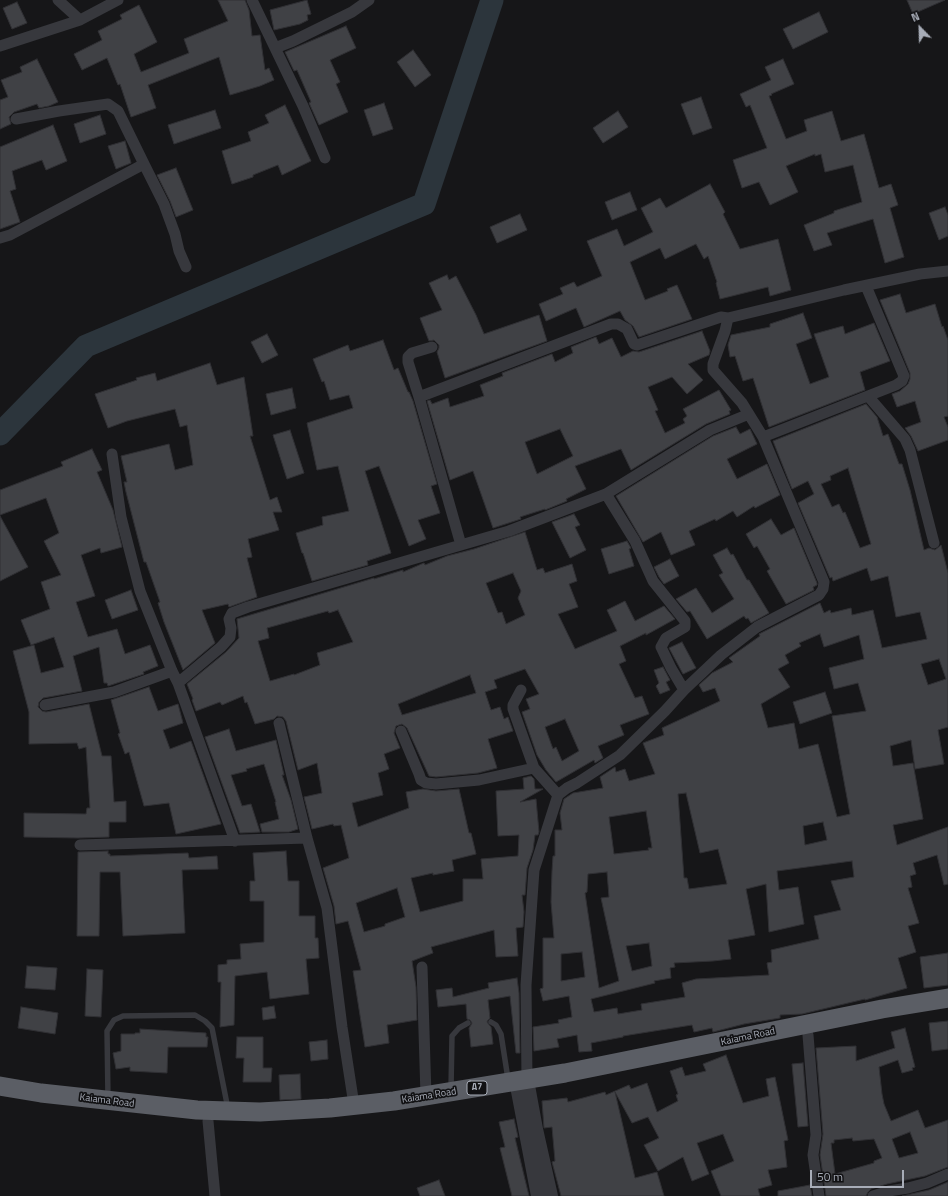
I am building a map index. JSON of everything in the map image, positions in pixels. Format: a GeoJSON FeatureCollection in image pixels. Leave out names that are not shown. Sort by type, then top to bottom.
{"type":"FeatureCollection","features":[{"type":"Feature","properties":{"kind":"highway","name":"Kaiama Road"},"geometry":{"type":"LineString","coordinates":[[0,1097],[40,1104],[125,1115],[180,1120],[277,1121],[367,1115],[520,1085],[882,1009],[948,998]]}},
{"type":"Feature","properties":{"kind":"highway","name":"Kaiama Road"},"geometry":{"type":"LineString","coordinates":[[0,1086],[41,1093],[108,1100],[162,1108],[228,1111],[296,1110],[354,1105],[451,1092],[520,1085],[668,1064],[948,1008]]}},
{"type":"Feature","properties":{"kind":"street"},"geometry":{"type":"LineString","coordinates":[[58,0],[80,20]]}},
{"type":"Feature","properties":{"kind":"street"},"geometry":{"type":"LineString","coordinates":[[0,46],[80,20],[118,0]]}},
{"type":"Feature","properties":{"kind":"street"},"geometry":{"type":"LineString","coordinates":[[252,0],[303,106],[325,158]]}},
{"type":"Feature","properties":{"kind":"street"},"geometry":{"type":"LineString","coordinates":[[275,48],[293,41],[352,12],[369,0]]}},
{"type":"Feature","properties":{"kind":"street"},"geometry":{"type":"LineString","coordinates":[[16,119],[59,110],[108,104],[118,111],[164,204],[175,234],[179,251],[186,267]]}},
{"type":"Feature","properties":{"kind":"street"},"geometry":{"type":"LineString","coordinates":[[0,238],[10,235],[144,164]]}},
{"type":"Feature","properties":{"kind":"street"},"geometry":{"type":"LineString","coordinates":[[419,396],[611,324],[618,324],[627,329],[634,344],[637,345],[721,317],[728,318],[920,274],[948,271]]}},
{"type":"Feature","properties":{"kind":"street"},"geometry":{"type":"LineString","coordinates":[[763,436],[896,385],[902,381],[904,376],[866,286]]}},
{"type":"Feature","properties":{"kind":"street"},"geometry":{"type":"LineString","coordinates":[[538,1196],[520,1085],[534,870],[558,795],[620,755],[721,655],[757,627],[819,594],[823,589],[824,582],[763,436],[742,403],[713,370],[713,364],[728,318]]}},
{"type":"Feature","properties":{"kind":"street"},"geometry":{"type":"LineString","coordinates":[[432,347],[412,354],[408,357],[461,545]]}},
{"type":"Feature","properties":{"kind":"street"},"geometry":{"type":"LineString","coordinates":[[868,396],[905,439],[910,450],[934,543]]}},
{"type":"Feature","properties":{"kind":"street"},"geometry":{"type":"LineString","coordinates":[[178,683],[221,647],[230,637],[231,628],[229,619],[232,613],[248,607],[509,531],[606,494],[710,430],[749,414]]}},
{"type":"Feature","properties":{"kind":"street"},"geometry":{"type":"LineString","coordinates":[[112,454],[121,517],[140,592],[172,672],[178,683],[235,841]]}},
{"type":"Feature","properties":{"kind":"street"},"geometry":{"type":"LineString","coordinates":[[606,494],[635,541],[653,582],[685,622],[685,627],[666,638],[661,647],[684,690]]}},
{"type":"Feature","properties":{"kind":"street"},"geometry":{"type":"LineString","coordinates":[[45,705],[114,692],[172,672]]}},
{"type":"Feature","properties":{"kind":"street"},"geometry":{"type":"LineString","coordinates":[[521,690],[513,705],[513,710],[534,768],[558,795]]}},
{"type":"Feature","properties":{"kind":"street"},"geometry":{"type":"LineString","coordinates":[[279,723],[307,838],[327,908],[342,1027],[354,1105]]}},
{"type":"Feature","properties":{"kind":"street"},"geometry":{"type":"LineString","coordinates":[[401,731],[419,774],[422,780],[426,783],[436,784],[479,780],[534,768]]}},
{"type":"Feature","properties":{"kind":"street"},"geometry":{"type":"LineString","coordinates":[[80,845],[307,838]]}},
{"type":"Feature","properties":{"kind":"street"},"geometry":{"type":"LineString","coordinates":[[422,967],[426,1096]]}},
{"type":"Feature","properties":{"kind":"street"},"geometry":{"type":"LineString","coordinates":[[808,1035],[816,1134],[813,1155],[819,1196]]}},
{"type":"Feature","properties":{"kind":"street"},"geometry":{"type":"LineString","coordinates":[[520,1085],[536,1129],[551,1196]]}},
{"type":"Feature","properties":{"kind":"street"},"geometry":{"type":"LineString","coordinates":[[208,1121],[215,1196]]}},
{"type":"Feature","properties":{"kind":"street"},"geometry":{"type":"LineString","coordinates":[[873,1196],[926,1183],[948,1174]]}},
{"type":"Feature","properties":{"kind":"lane"},"geometry":{"type":"LineString","coordinates":[[108,1100],[107,1031],[114,1020],[123,1016],[195,1016],[206,1021],[212,1028],[228,1111]]}},
{"type":"Feature","properties":{"kind":"lane"},"geometry":{"type":"LineString","coordinates":[[490,1022],[496,1025],[501,1034],[520,1085]]}},
{"type":"Feature","properties":{"kind":"lane"},"geometry":{"type":"LineString","coordinates":[[451,1092],[452,1036],[468,1023]]}},
{"type":"Feature","properties":{"kind":"building"},"geometry":{"type":"Polygon","coordinates":[[[218,0],[245,0],[249,10],[252,36],[260,35],[265,70],[269,68],[274,80],[230,95],[219,57],[148,85],[156,108],[131,117],[120,84],[118,85],[107,58],[82,70],[74,54],[102,40],[98,31],[122,19],[120,15],[139,5],[157,42],[134,54],[141,72],[189,53],[184,39],[228,21],[218,0]]]}},
{"type":"Feature","properties":{"kind":"building"},"geometry":{"type":"Polygon","coordinates":[[[307,0],[311,14],[307,15],[308,20],[300,24],[274,30],[270,10],[307,0]]]}},
{"type":"Feature","properties":{"kind":"building"},"geometry":{"type":"Polygon","coordinates":[[[907,0],[945,0],[913,14],[907,0]]]}},
{"type":"Feature","properties":{"kind":"building"},"geometry":{"type":"Polygon","coordinates":[[[17,2],[27,23],[12,29],[3,8],[17,2]]]}},
{"type":"Feature","properties":{"kind":"building"},"geometry":{"type":"Polygon","coordinates":[[[819,12],[828,32],[793,49],[783,29],[819,12]]]}},
{"type":"Feature","properties":{"kind":"building"},"geometry":{"type":"Polygon","coordinates":[[[346,26],[356,48],[330,60],[340,82],[336,84],[348,112],[319,125],[297,70],[294,71],[285,52],[346,26]]]}},
{"type":"Feature","properties":{"kind":"building"},"geometry":{"type":"Polygon","coordinates":[[[413,50],[431,75],[415,87],[397,62],[413,50]]]}},
{"type":"Feature","properties":{"kind":"building"},"geometry":{"type":"Polygon","coordinates":[[[37,59],[58,102],[39,108],[37,104],[14,112],[9,117],[11,124],[0,129],[0,100],[8,97],[1,80],[22,72],[20,67],[37,59]]]}},
{"type":"Feature","properties":{"kind":"building"},"geometry":{"type":"Polygon","coordinates":[[[783,59],[794,84],[769,96],[786,139],[807,131],[804,120],[832,111],[841,141],[864,134],[879,188],[891,184],[898,205],[890,208],[904,257],[885,263],[873,219],[827,233],[832,245],[814,251],[804,225],[834,213],[834,211],[862,202],[853,165],[825,172],[821,154],[815,156],[815,154],[786,166],[798,192],[770,205],[759,182],[742,188],[733,160],[767,148],[750,105],[746,107],[740,94],[771,80],[765,67],[783,59]]]}},
{"type":"Feature","properties":{"kind":"building"},"geometry":{"type":"Polygon","coordinates":[[[701,97],[712,128],[693,135],[681,104],[701,97]]]}},
{"type":"Feature","properties":{"kind":"building"},"geometry":{"type":"Polygon","coordinates":[[[384,103],[393,129],[373,136],[364,110],[384,103]]]}},
{"type":"Feature","properties":{"kind":"building"},"geometry":{"type":"Polygon","coordinates":[[[285,105],[311,161],[282,175],[278,165],[253,175],[253,177],[232,184],[222,151],[251,141],[248,132],[269,123],[265,115],[285,105]]]}},
{"type":"Feature","properties":{"kind":"building"},"geometry":{"type":"Polygon","coordinates":[[[215,110],[221,128],[174,144],[168,125],[215,110]]]}},
{"type":"Feature","properties":{"kind":"building"},"geometry":{"type":"Polygon","coordinates":[[[618,111],[628,127],[603,143],[593,128],[618,111]]]}},
{"type":"Feature","properties":{"kind":"building"},"geometry":{"type":"Polygon","coordinates":[[[100,115],[106,134],[80,143],[74,124],[100,115]]]}},
{"type":"Feature","properties":{"kind":"building"},"geometry":{"type":"Polygon","coordinates":[[[53,125],[67,161],[46,170],[42,160],[12,171],[16,189],[10,191],[20,222],[0,229],[0,147],[53,125]]]}},
{"type":"Feature","properties":{"kind":"building"},"geometry":{"type":"Polygon","coordinates":[[[125,141],[131,163],[116,169],[108,146],[125,141]]]}},
{"type":"Feature","properties":{"kind":"building"},"geometry":{"type":"Polygon","coordinates":[[[176,168],[193,210],[176,217],[157,175],[176,168]]]}},
{"type":"Feature","properties":{"kind":"building"},"geometry":{"type":"Polygon","coordinates":[[[710,184],[725,212],[723,214],[740,249],[778,239],[791,290],[770,296],[768,287],[720,299],[717,282],[708,256],[704,259],[696,244],[665,259],[660,248],[630,262],[645,300],[668,291],[667,289],[677,285],[692,319],[639,337],[633,326],[625,320],[620,311],[584,327],[576,308],[546,321],[539,304],[563,294],[560,288],[574,282],[577,287],[602,276],[587,241],[617,229],[624,246],[653,232],[641,208],[660,198],[666,208],[710,184]]]}},
{"type":"Feature","properties":{"kind":"building"},"geometry":{"type":"Polygon","coordinates":[[[630,192],[637,210],[612,220],[605,202],[630,192]]]}},
{"type":"Feature","properties":{"kind":"building"},"geometry":{"type":"Polygon","coordinates":[[[945,207],[948,215],[948,236],[939,240],[929,213],[945,207]]]}},
{"type":"Feature","properties":{"kind":"building"},"geometry":{"type":"Polygon","coordinates":[[[520,214],[527,230],[497,243],[490,227],[520,214]]]}},
{"type":"Feature","properties":{"kind":"building"},"geometry":{"type":"Polygon","coordinates":[[[447,275],[449,280],[456,276],[484,334],[539,315],[547,341],[445,378],[437,352],[439,345],[434,340],[429,341],[420,318],[442,310],[429,283],[447,275]]]}},
{"type":"Feature","properties":{"kind":"building"},"geometry":{"type":"Polygon","coordinates":[[[900,294],[906,313],[935,304],[942,327],[943,326],[948,340],[948,416],[944,417],[948,427],[948,440],[918,451],[911,436],[905,428],[921,422],[915,401],[897,407],[892,394],[900,391],[908,384],[910,373],[880,300],[900,294]]]}},
{"type":"Feature","properties":{"kind":"building"},"geometry":{"type":"Polygon","coordinates":[[[803,313],[812,338],[796,344],[810,384],[829,377],[814,334],[843,326],[845,334],[874,323],[890,361],[860,372],[865,390],[769,427],[753,378],[743,381],[735,356],[730,357],[728,345],[731,335],[770,327],[770,324],[803,313]]]}},
{"type":"Feature","properties":{"kind":"building"},"geometry":{"type":"Polygon","coordinates":[[[702,331],[710,351],[709,355],[688,364],[703,380],[687,394],[672,377],[648,387],[658,410],[655,411],[665,433],[685,423],[683,419],[687,416],[683,409],[719,390],[731,410],[729,411],[730,414],[706,424],[631,470],[621,449],[575,466],[586,489],[566,499],[567,501],[493,528],[473,471],[450,480],[427,401],[430,400],[432,404],[448,398],[450,407],[484,396],[480,385],[503,376],[502,373],[552,354],[555,362],[573,353],[571,347],[596,337],[599,344],[612,338],[621,357],[633,351],[639,352],[702,331]],[[560,429],[525,442],[537,474],[573,456],[560,429]]]}},
{"type":"Feature","properties":{"kind":"building"},"geometry":{"type":"Polygon","coordinates":[[[267,334],[278,355],[262,363],[251,342],[267,334]]]}},
{"type":"Feature","properties":{"kind":"building"},"geometry":{"type":"Polygon","coordinates":[[[383,340],[394,370],[398,368],[413,401],[437,484],[431,486],[440,513],[418,520],[426,539],[409,546],[379,466],[365,471],[391,553],[367,561],[368,565],[312,581],[296,533],[323,525],[322,517],[349,511],[338,466],[317,470],[307,423],[353,408],[349,395],[330,400],[324,381],[322,382],[313,359],[348,345],[350,351],[383,340]]]}},
{"type":"Feature","properties":{"kind":"building"},"geometry":{"type":"Polygon","coordinates":[[[210,363],[217,385],[244,377],[253,436],[250,436],[270,500],[277,497],[282,512],[273,512],[279,530],[248,539],[252,557],[247,558],[257,597],[229,607],[228,604],[202,610],[215,643],[183,670],[164,622],[158,603],[160,602],[146,562],[144,562],[126,492],[124,482],[127,482],[121,456],[169,444],[175,470],[193,465],[187,425],[180,427],[175,409],[127,421],[108,428],[95,394],[137,380],[136,378],[155,373],[157,381],[210,363]]]}},
{"type":"Feature","properties":{"kind":"building"},"geometry":{"type":"Polygon","coordinates":[[[292,388],[296,408],[271,415],[266,394],[292,388]]]}},
{"type":"Feature","properties":{"kind":"building"},"geometry":{"type":"Polygon","coordinates":[[[866,404],[877,417],[883,436],[888,434],[899,464],[902,464],[910,490],[924,550],[929,548],[935,550],[941,545],[948,573],[948,727],[938,730],[944,764],[915,769],[911,740],[890,746],[893,766],[913,763],[923,819],[893,825],[897,845],[948,827],[948,884],[944,885],[937,855],[913,863],[916,874],[910,876],[912,887],[908,888],[919,923],[908,926],[916,952],[898,958],[907,988],[865,1000],[802,1014],[780,1015],[780,1018],[744,1024],[713,1032],[712,1028],[694,1032],[692,1025],[623,1036],[591,1043],[592,1051],[579,1052],[577,1035],[557,1039],[559,1047],[534,1051],[533,1027],[559,1023],[558,1020],[572,1017],[569,996],[543,1001],[540,989],[543,988],[543,938],[554,938],[551,902],[553,856],[555,856],[555,830],[562,830],[560,813],[564,799],[573,793],[603,788],[600,777],[615,767],[616,772],[625,769],[629,781],[655,774],[643,743],[664,735],[662,728],[720,701],[715,688],[703,692],[699,685],[712,673],[733,662],[729,658],[760,636],[759,634],[820,603],[824,613],[830,610],[831,613],[851,608],[852,615],[873,610],[882,648],[927,639],[920,612],[896,617],[888,576],[871,581],[867,568],[833,581],[832,577],[830,578],[798,503],[814,494],[808,481],[792,489],[773,441],[866,404]],[[848,468],[830,476],[831,480],[821,484],[832,507],[839,504],[843,513],[845,512],[860,548],[871,544],[848,468]],[[820,634],[799,643],[801,646],[785,655],[789,663],[778,669],[790,687],[761,704],[768,728],[794,723],[799,749],[818,744],[837,817],[850,814],[832,716],[866,711],[858,683],[834,689],[829,668],[864,659],[859,635],[824,647],[820,634]],[[939,659],[921,664],[928,685],[946,679],[939,659]],[[686,793],[678,794],[684,878],[687,878],[689,889],[727,884],[718,849],[700,853],[686,793]],[[646,811],[609,817],[614,854],[649,850],[648,848],[652,848],[646,811]],[[823,822],[803,826],[805,845],[827,840],[823,822]],[[852,861],[777,871],[779,890],[798,887],[804,924],[769,932],[766,884],[746,889],[755,935],[728,940],[731,959],[674,963],[675,967],[670,968],[671,978],[654,981],[655,983],[591,999],[594,1012],[617,1008],[618,1014],[642,1010],[641,1004],[685,997],[682,983],[696,979],[769,975],[767,963],[772,962],[771,950],[819,939],[814,916],[841,910],[831,881],[854,877],[852,861]],[[607,872],[588,874],[587,892],[585,893],[599,988],[619,981],[601,898],[609,897],[607,872]],[[649,943],[626,946],[632,971],[652,966],[649,943]],[[582,952],[561,954],[561,981],[585,977],[582,952]]]}},
{"type":"Feature","properties":{"kind":"building"},"geometry":{"type":"Polygon","coordinates":[[[736,427],[740,434],[750,429],[757,444],[727,459],[737,479],[767,464],[780,495],[755,508],[754,506],[737,517],[733,511],[716,521],[715,519],[689,531],[695,545],[671,555],[661,532],[643,542],[616,496],[713,436],[736,427]]]}},
{"type":"Feature","properties":{"kind":"building"},"geometry":{"type":"Polygon","coordinates":[[[290,430],[304,473],[287,479],[273,435],[290,430]]]}},
{"type":"Feature","properties":{"kind":"building"},"geometry":{"type":"Polygon","coordinates":[[[92,449],[102,470],[97,472],[113,510],[122,547],[101,553],[100,548],[81,555],[95,596],[76,602],[88,637],[117,629],[125,654],[150,645],[158,666],[143,672],[144,674],[108,686],[107,683],[104,683],[99,647],[73,656],[82,691],[43,698],[39,702],[38,707],[42,711],[46,712],[89,704],[102,756],[111,756],[114,802],[126,801],[126,822],[109,822],[109,837],[24,837],[24,813],[86,814],[87,808],[90,808],[86,747],[79,749],[77,743],[29,744],[29,712],[13,651],[34,645],[41,673],[64,667],[54,637],[31,645],[21,620],[50,609],[41,582],[61,575],[44,541],[59,533],[46,498],[0,515],[0,490],[63,466],[61,462],[92,449]]]}},
{"type":"Feature","properties":{"kind":"building"},"geometry":{"type":"Polygon","coordinates":[[[574,514],[580,525],[575,527],[586,550],[570,558],[552,522],[574,514]]]}},
{"type":"Feature","properties":{"kind":"building"},"geometry":{"type":"Polygon","coordinates":[[[0,516],[28,567],[0,581],[0,516]]]}},
{"type":"Feature","properties":{"kind":"building"},"geometry":{"type":"Polygon","coordinates":[[[771,519],[781,535],[794,528],[817,583],[817,585],[813,587],[814,590],[786,604],[767,571],[770,569],[757,546],[754,548],[746,534],[771,519]]]}},
{"type":"Feature","properties":{"kind":"building"},"geometry":{"type":"Polygon","coordinates":[[[525,532],[537,570],[543,568],[545,573],[572,564],[577,581],[569,584],[578,607],[558,614],[575,649],[617,631],[607,610],[625,601],[635,621],[664,606],[675,619],[646,635],[646,633],[620,646],[626,661],[619,664],[635,698],[642,696],[649,714],[620,725],[624,735],[598,746],[603,758],[595,763],[594,760],[556,782],[546,770],[537,755],[522,712],[530,709],[526,699],[539,694],[525,669],[494,680],[497,688],[485,692],[491,710],[500,707],[504,719],[508,717],[513,731],[488,739],[497,768],[478,773],[436,777],[429,776],[407,728],[402,724],[396,726],[394,733],[400,748],[384,754],[389,769],[378,773],[383,795],[352,803],[358,827],[409,808],[406,792],[423,789],[436,791],[459,789],[469,833],[471,833],[476,854],[452,860],[454,871],[433,875],[433,873],[411,878],[420,912],[463,901],[463,879],[483,879],[481,859],[518,856],[519,835],[498,836],[496,791],[524,789],[523,778],[531,776],[534,779],[535,789],[543,789],[520,802],[536,799],[539,832],[538,835],[535,835],[533,850],[527,868],[525,895],[522,895],[524,912],[523,927],[516,928],[518,956],[496,957],[494,930],[431,947],[433,953],[412,961],[416,987],[417,1020],[387,1025],[389,1043],[365,1047],[353,971],[361,970],[348,921],[336,924],[334,906],[323,868],[349,858],[341,825],[334,826],[333,824],[312,829],[304,797],[322,793],[317,763],[298,770],[286,721],[283,717],[277,716],[274,719],[255,724],[247,702],[245,703],[243,696],[222,705],[220,702],[196,711],[187,684],[226,652],[239,638],[237,619],[374,578],[403,570],[403,572],[424,563],[425,565],[447,556],[474,549],[525,532]],[[513,573],[486,583],[498,613],[502,612],[506,624],[525,615],[518,598],[521,591],[513,573]],[[338,610],[329,613],[328,611],[267,628],[269,638],[258,641],[270,681],[294,675],[320,665],[317,653],[353,642],[338,610]],[[470,675],[398,704],[402,715],[476,693],[470,675]],[[565,719],[545,727],[553,749],[556,747],[562,761],[579,751],[565,719]],[[397,888],[356,903],[364,932],[385,926],[385,924],[405,917],[397,888]]]}},
{"type":"Feature","properties":{"kind":"building"},"geometry":{"type":"Polygon","coordinates":[[[627,541],[631,548],[629,549],[634,566],[609,574],[601,549],[627,541]]]}},
{"type":"Feature","properties":{"kind":"building"},"geometry":{"type":"Polygon","coordinates":[[[727,548],[731,555],[733,554],[747,580],[749,580],[769,613],[751,623],[748,618],[746,619],[744,616],[707,639],[690,611],[687,612],[676,599],[696,588],[712,613],[734,599],[719,575],[723,573],[713,555],[727,548]]]}},
{"type":"Feature","properties":{"kind":"building"},"geometry":{"type":"Polygon","coordinates":[[[670,559],[679,576],[664,584],[654,567],[670,559]]]}},
{"type":"Feature","properties":{"kind":"building"},"geometry":{"type":"Polygon","coordinates":[[[131,590],[138,610],[112,619],[105,600],[131,590]]]}},
{"type":"Feature","properties":{"kind":"building"},"geometry":{"type":"Polygon","coordinates":[[[682,642],[696,668],[683,674],[669,648],[682,642]]]}},
{"type":"Feature","properties":{"kind":"building"},"geometry":{"type":"Polygon","coordinates":[[[663,667],[670,680],[666,682],[670,690],[660,694],[656,686],[659,683],[654,670],[663,667]]]}},
{"type":"Feature","properties":{"kind":"building"},"geometry":{"type":"Polygon","coordinates":[[[149,687],[158,711],[178,704],[183,723],[163,730],[170,749],[191,741],[221,824],[176,834],[169,803],[144,806],[129,752],[125,754],[118,734],[120,733],[111,700],[149,687]]]}},
{"type":"Feature","properties":{"kind":"building"},"geometry":{"type":"Polygon","coordinates":[[[825,692],[832,713],[800,724],[793,702],[825,692]]]}},
{"type":"Feature","properties":{"kind":"building"},"geometry":{"type":"Polygon","coordinates":[[[229,729],[236,751],[276,740],[284,775],[282,775],[291,800],[298,829],[289,832],[262,832],[260,824],[279,819],[276,802],[264,764],[246,769],[247,771],[231,775],[242,806],[251,804],[260,832],[240,833],[205,737],[229,729]]]}},
{"type":"Feature","properties":{"kind":"building"},"geometry":{"type":"Polygon","coordinates":[[[108,851],[110,856],[188,853],[189,858],[217,856],[218,869],[182,870],[185,933],[123,936],[120,872],[100,872],[99,936],[77,936],[78,852],[108,851]]]}},
{"type":"Feature","properties":{"kind":"building"},"geometry":{"type":"Polygon","coordinates":[[[286,851],[288,881],[299,881],[299,916],[315,916],[315,938],[318,938],[319,958],[306,959],[309,994],[270,999],[267,972],[235,976],[234,1025],[220,1027],[221,982],[218,982],[218,965],[227,964],[227,960],[241,959],[240,944],[264,942],[264,901],[250,901],[250,881],[255,881],[253,853],[286,851]]]}},
{"type":"Feature","properties":{"kind":"building"},"geometry":{"type":"Polygon","coordinates":[[[948,953],[948,985],[924,988],[920,957],[948,953]]]}},
{"type":"Feature","properties":{"kind":"building"},"geometry":{"type":"Polygon","coordinates":[[[27,966],[57,968],[55,990],[25,988],[27,966]]]}},
{"type":"Feature","properties":{"kind":"building"},"geometry":{"type":"Polygon","coordinates":[[[87,969],[103,970],[101,1017],[85,1016],[87,969]]]}},
{"type":"Feature","properties":{"kind":"building"},"geometry":{"type":"Polygon","coordinates":[[[517,978],[519,993],[520,1053],[516,1053],[510,996],[488,1000],[490,1018],[487,1022],[491,1027],[493,1044],[471,1047],[469,1028],[472,1023],[467,1019],[466,1004],[438,1007],[436,990],[452,988],[453,997],[489,988],[488,983],[517,978]]]}},
{"type":"Feature","properties":{"kind":"building"},"geometry":{"type":"Polygon","coordinates":[[[274,1006],[276,1018],[263,1020],[262,1008],[274,1006]]]}},
{"type":"Feature","properties":{"kind":"building"},"geometry":{"type":"Polygon","coordinates":[[[21,1007],[58,1013],[55,1034],[18,1028],[21,1007]]]}},
{"type":"Feature","properties":{"kind":"building"},"geometry":{"type":"Polygon","coordinates":[[[948,1021],[948,1049],[932,1051],[929,1023],[948,1021]]]}},
{"type":"Feature","properties":{"kind":"building"},"geometry":{"type":"Polygon","coordinates":[[[905,1028],[915,1067],[912,1068],[913,1070],[902,1073],[898,1060],[879,1067],[884,1104],[891,1121],[918,1110],[925,1128],[948,1120],[948,1167],[925,1176],[871,1189],[866,1196],[826,1196],[820,1155],[823,1134],[816,1048],[856,1046],[856,1061],[895,1048],[891,1032],[905,1028]],[[910,1132],[892,1139],[899,1158],[918,1153],[910,1132]],[[852,1138],[834,1140],[834,1143],[831,1143],[835,1174],[874,1163],[874,1161],[882,1158],[874,1139],[853,1141],[852,1138]]]}},
{"type":"Feature","properties":{"kind":"building"},"geometry":{"type":"Polygon","coordinates":[[[140,1029],[206,1033],[206,1037],[208,1037],[207,1047],[168,1047],[167,1073],[130,1071],[130,1067],[116,1069],[113,1053],[121,1051],[121,1034],[140,1033],[140,1029]]]}},
{"type":"Feature","properties":{"kind":"building"},"geometry":{"type":"Polygon","coordinates":[[[237,1037],[263,1037],[263,1068],[272,1068],[271,1082],[243,1082],[244,1058],[236,1058],[237,1037]]]}},
{"type":"Feature","properties":{"kind":"building"},"geometry":{"type":"Polygon","coordinates":[[[327,1040],[328,1059],[311,1061],[309,1042],[327,1040]]]}},
{"type":"Feature","properties":{"kind":"building"},"geometry":{"type":"Polygon","coordinates":[[[726,1055],[743,1103],[769,1096],[766,1079],[775,1077],[788,1140],[784,1141],[787,1167],[768,1170],[772,1185],[758,1189],[760,1196],[721,1196],[711,1171],[734,1161],[723,1134],[697,1143],[709,1174],[692,1181],[683,1157],[658,1171],[644,1145],[659,1138],[648,1117],[632,1123],[615,1092],[635,1178],[657,1172],[664,1196],[561,1196],[552,1162],[555,1161],[552,1127],[544,1128],[542,1101],[567,1098],[568,1102],[605,1092],[606,1095],[629,1085],[631,1089],[647,1083],[657,1112],[678,1101],[676,1095],[678,1094],[670,1071],[682,1067],[685,1076],[706,1071],[703,1064],[726,1055]]]}},
{"type":"Feature","properties":{"kind":"building"},"geometry":{"type":"Polygon","coordinates":[[[803,1063],[808,1126],[798,1127],[792,1064],[803,1063]]]}},
{"type":"Feature","properties":{"kind":"building"},"geometry":{"type":"Polygon","coordinates":[[[300,1074],[301,1099],[280,1100],[279,1075],[300,1074]]]}},
{"type":"Feature","properties":{"kind":"building"},"geometry":{"type":"Polygon","coordinates":[[[514,1119],[518,1137],[515,1138],[529,1196],[512,1196],[500,1148],[505,1147],[499,1122],[514,1119]]]}},
{"type":"Feature","properties":{"kind":"building"},"geometry":{"type":"Polygon","coordinates":[[[439,1180],[445,1196],[420,1196],[417,1188],[439,1180]]]}},
{"type":"Feature","properties":{"kind":"building"},"geometry":{"type":"Polygon","coordinates":[[[948,1182],[948,1196],[902,1196],[929,1190],[948,1182]]]}},
{"type":"Feature","properties":{"kind":"building"},"geometry":{"type":"Polygon","coordinates":[[[810,1185],[812,1196],[778,1196],[778,1191],[810,1185]]]}},
{"type":"Feature","properties":{"kind":"waterway"},"geometry":{"type":"LineString","coordinates":[[0,434],[86,346],[424,204],[492,0]]}}]}
